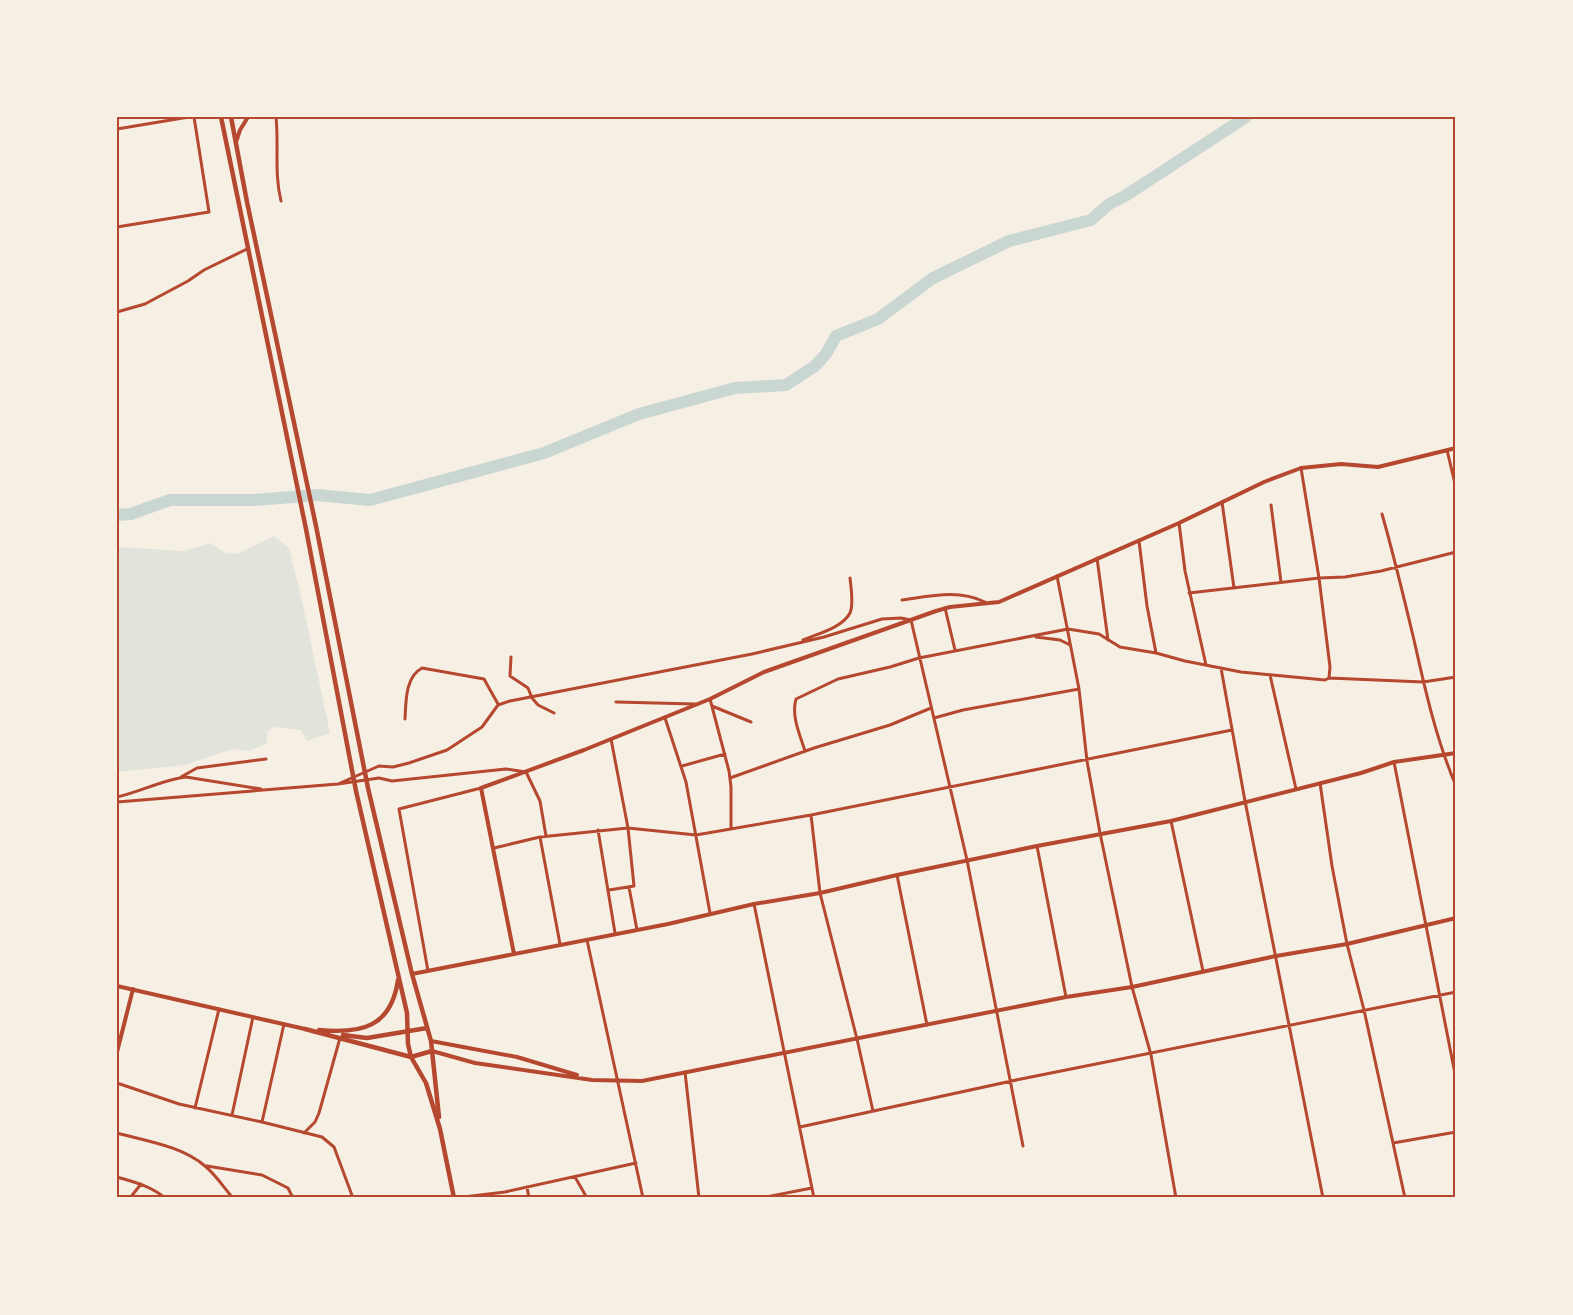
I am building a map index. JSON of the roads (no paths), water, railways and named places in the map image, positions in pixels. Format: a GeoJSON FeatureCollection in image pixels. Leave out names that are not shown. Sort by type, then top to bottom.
{"type":"FeatureCollection","features":[{"type":"Feature","properties":{"kind":"main road"},"geometry":{"type":"LineString","coordinates":[[220,117],[306,529],[356,791],[407,1013],[408,1044],[411,1057],[426,1083],[440,1129],[455,1198]]}},
{"type":"Feature","properties":{"kind":"main road"},"geometry":{"type":"LineString","coordinates":[[231,117],[368,788],[430,1041],[440,1129]]}},
{"type":"Feature","properties":{"kind":"main road"},"geometry":{"type":"LineString","coordinates":[[305,1029],[343,1032],[367,1028],[375,1024],[385,1014],[396,993],[398,976]]}},
{"type":"Feature","properties":{"kind":"main road"},"geometry":{"type":"LineString","coordinates":[[305,1029],[367,1038],[427,1028]]}},
{"type":"Feature","properties":{"kind":"main road"},"geometry":{"type":"LineString","coordinates":[[305,1029],[411,1057],[432,1051]]}},
{"type":"Feature","properties":{"kind":"street"},"geometry":{"type":"LineString","coordinates":[[117,129],[191,117],[209,212],[117,227]]}},
{"type":"Feature","properties":{"kind":"street"},"geometry":{"type":"LineString","coordinates":[[236,143],[240,130],[248,117]]}},
{"type":"Feature","properties":{"kind":"street"},"geometry":{"type":"LineString","coordinates":[[276,117],[278,145],[276,174],[281,201]]}},
{"type":"Feature","properties":{"kind":"street"},"geometry":{"type":"LineString","coordinates":[[117,312],[145,304],[204,270],[247,249]]}},
{"type":"Feature","properties":{"kind":"street"},"geometry":{"type":"LineString","coordinates":[[428,971],[399,809],[481,788],[526,772],[710,699],[764,672],[945,608],[999,602],[1179,524],[1264,482],[1301,468],[1341,464],[1378,467],[1456,448]]}},
{"type":"Feature","properties":{"kind":"street"},"geometry":{"type":"LineString","coordinates":[[1447,450],[1456,489]]}},
{"type":"Feature","properties":{"kind":"street"},"geometry":{"type":"LineString","coordinates":[[1301,468],[1330,667],[1329,678]]}},
{"type":"Feature","properties":{"kind":"street"},"geometry":{"type":"LineString","coordinates":[[1222,502],[1234,588]]}},
{"type":"Feature","properties":{"kind":"street"},"geometry":{"type":"LineString","coordinates":[[1271,505],[1281,582]]}},
{"type":"Feature","properties":{"kind":"street"},"geometry":{"type":"LineString","coordinates":[[1382,514],[1443,756],[1456,786]]}},
{"type":"Feature","properties":{"kind":"street"},"geometry":{"type":"LineString","coordinates":[[1179,524],[1189,592],[1206,666]]}},
{"type":"Feature","properties":{"kind":"street"},"geometry":{"type":"LineString","coordinates":[[1139,541],[1147,606],[1156,653]]}},
{"type":"Feature","properties":{"kind":"street"},"geometry":{"type":"LineString","coordinates":[[1189,592],[1345,577],[1456,552]]}},
{"type":"Feature","properties":{"kind":"street"},"geometry":{"type":"LineString","coordinates":[[1097,558],[1108,640]]}},
{"type":"Feature","properties":{"kind":"street"},"geometry":{"type":"LineString","coordinates":[[1058,576],[1079,689],[1087,761],[1100,833],[1132,987],[1151,1054],[1176,1198]]}},
{"type":"Feature","properties":{"kind":"street"},"geometry":{"type":"LineString","coordinates":[[796,643],[829,629],[843,620],[850,612],[850,578]]}},
{"type":"Feature","properties":{"kind":"street"},"geometry":{"type":"LineString","coordinates":[[902,600],[956,594],[972,596],[989,604]]}},
{"type":"Feature","properties":{"kind":"street"},"geometry":{"type":"LineString","coordinates":[[945,608],[955,651]]}},
{"type":"Feature","properties":{"kind":"street"},"geometry":{"type":"LineString","coordinates":[[338,784],[380,766],[393,767],[410,764],[447,750],[482,727],[498,705],[752,654],[824,637],[882,619],[911,620]]}},
{"type":"Feature","properties":{"kind":"street"},"geometry":{"type":"LineString","coordinates":[[911,620],[967,860],[1023,1146]]}},
{"type":"Feature","properties":{"kind":"street"},"geometry":{"type":"LineString","coordinates":[[805,751],[796,720],[795,699],[838,679],[919,658],[1068,629],[1089,631],[1120,647],[1156,653],[1206,666],[1318,681],[1329,678],[1423,682],[1456,677]]}},
{"type":"Feature","properties":{"kind":"street"},"geometry":{"type":"LineString","coordinates":[[1035,637],[1060,640],[1071,645]]}},
{"type":"Feature","properties":{"kind":"street"},"geometry":{"type":"LineString","coordinates":[[511,657],[510,676],[524,684],[532,698],[544,710],[554,712]]}},
{"type":"Feature","properties":{"kind":"street"},"geometry":{"type":"LineString","coordinates":[[405,719],[408,688],[413,675],[422,668],[484,679],[498,705]]}},
{"type":"Feature","properties":{"kind":"street"},"geometry":{"type":"LineString","coordinates":[[1221,668],[1323,1198]]}},
{"type":"Feature","properties":{"kind":"street"},"geometry":{"type":"LineString","coordinates":[[1270,675],[1296,789]]}},
{"type":"Feature","properties":{"kind":"street"},"geometry":{"type":"LineString","coordinates":[[934,718],[963,710],[1079,689]]}},
{"type":"Feature","properties":{"kind":"street"},"geometry":{"type":"LineString","coordinates":[[710,699],[730,778],[731,829]]}},
{"type":"Feature","properties":{"kind":"street"},"geometry":{"type":"LineString","coordinates":[[616,702],[698,704]]}},
{"type":"Feature","properties":{"kind":"street"},"geometry":{"type":"LineString","coordinates":[[712,706],[751,722]]}},
{"type":"Feature","properties":{"kind":"street"},"geometry":{"type":"LineString","coordinates":[[730,778],[805,751],[890,725],[931,708]]}},
{"type":"Feature","properties":{"kind":"street"},"geometry":{"type":"LineString","coordinates":[[665,717],[682,766],[710,913]]}},
{"type":"Feature","properties":{"kind":"street"},"geometry":{"type":"LineString","coordinates":[[494,848],[546,836],[627,828],[696,835],[1087,761],[1232,730]]}},
{"type":"Feature","properties":{"kind":"street"},"geometry":{"type":"LineString","coordinates":[[609,890],[634,886],[627,828],[610,740]]}},
{"type":"Feature","properties":{"kind":"street"},"geometry":{"type":"LineString","coordinates":[[412,974],[637,930],[754,904],[820,893],[1100,833],[1171,821],[1361,773],[1394,762],[1456,753]]}},
{"type":"Feature","properties":{"kind":"street"},"geometry":{"type":"LineString","coordinates":[[682,766],[725,754]]}},
{"type":"Feature","properties":{"kind":"street"},"geometry":{"type":"LineString","coordinates":[[117,797],[180,778],[197,768],[266,759]]}},
{"type":"Feature","properties":{"kind":"street"},"geometry":{"type":"LineString","coordinates":[[1394,762],[1456,1079]]}},
{"type":"Feature","properties":{"kind":"street"},"geometry":{"type":"LineString","coordinates":[[117,802],[338,784],[379,778],[392,781],[506,769],[526,772]]}},
{"type":"Feature","properties":{"kind":"street"},"geometry":{"type":"LineString","coordinates":[[526,772],[540,801],[546,836]]}},
{"type":"Feature","properties":{"kind":"street"},"geometry":{"type":"LineString","coordinates":[[180,778],[200,778],[266,789]]}},
{"type":"Feature","properties":{"kind":"street"},"geometry":{"type":"LineString","coordinates":[[1320,783],[1332,866],[1347,944],[1405,1198]]}},
{"type":"Feature","properties":{"kind":"street"},"geometry":{"type":"LineString","coordinates":[[481,788],[514,954]]}},
{"type":"Feature","properties":{"kind":"street"},"geometry":{"type":"LineString","coordinates":[[811,815],[820,893],[873,1111]]}},
{"type":"Feature","properties":{"kind":"street"},"geometry":{"type":"LineString","coordinates":[[1171,821],[1203,972]]}},
{"type":"Feature","properties":{"kind":"street"},"geometry":{"type":"LineString","coordinates":[[598,830],[615,933]]}},
{"type":"Feature","properties":{"kind":"street"},"geometry":{"type":"LineString","coordinates":[[540,837],[560,944]]}},
{"type":"Feature","properties":{"kind":"street"},"geometry":{"type":"LineString","coordinates":[[1037,846],[1066,997]]}},
{"type":"Feature","properties":{"kind":"street"},"geometry":{"type":"LineString","coordinates":[[897,875],[927,1025]]}},
{"type":"Feature","properties":{"kind":"street"},"geometry":{"type":"LineString","coordinates":[[629,887],[637,930]]}},
{"type":"Feature","properties":{"kind":"street"},"geometry":{"type":"LineString","coordinates":[[754,904],[814,1198]]}},
{"type":"Feature","properties":{"kind":"street"},"geometry":{"type":"LineString","coordinates":[[432,1051],[475,1063],[592,1080],[642,1081],[1347,944],[1456,918]]}},
{"type":"Feature","properties":{"kind":"street"},"geometry":{"type":"LineString","coordinates":[[587,940],[643,1198]]}},
{"type":"Feature","properties":{"kind":"street"},"geometry":{"type":"LineString","coordinates":[[117,986],[305,1029]]}},
{"type":"Feature","properties":{"kind":"street"},"geometry":{"type":"LineString","coordinates":[[117,1052],[133,989]]}},
{"type":"Feature","properties":{"kind":"street"},"geometry":{"type":"LineString","coordinates":[[800,1127],[1288,1024],[1456,992]]}},
{"type":"Feature","properties":{"kind":"street"},"geometry":{"type":"LineString","coordinates":[[195,1108],[219,1009]]}},
{"type":"Feature","properties":{"kind":"street"},"geometry":{"type":"LineString","coordinates":[[232,1115],[253,1017]]}},
{"type":"Feature","properties":{"kind":"street"},"geometry":{"type":"LineString","coordinates":[[262,1122],[284,1024]]}},
{"type":"Feature","properties":{"kind":"street"},"geometry":{"type":"LineString","coordinates":[[303,1134],[315,1122],[319,1113],[340,1038]]}},
{"type":"Feature","properties":{"kind":"street"},"geometry":{"type":"LineString","coordinates":[[430,1041],[516,1057],[592,1080]]}},
{"type":"Feature","properties":{"kind":"street"},"geometry":{"type":"LineString","coordinates":[[685,1072],[699,1198]]}},
{"type":"Feature","properties":{"kind":"street"},"geometry":{"type":"LineString","coordinates":[[117,1083],[195,1108],[322,1137],[334,1147],[352,1198]]}},
{"type":"Feature","properties":{"kind":"street"},"geometry":{"type":"LineString","coordinates":[[1394,1143],[1456,1132]]}},
{"type":"Feature","properties":{"kind":"street"},"geometry":{"type":"LineString","coordinates":[[117,1133],[189,1155],[206,1166],[233,1198]]}},
{"type":"Feature","properties":{"kind":"street"},"geometry":{"type":"LineString","coordinates":[[455,1198],[527,1187],[636,1163]]}},
{"type":"Feature","properties":{"kind":"street"},"geometry":{"type":"LineString","coordinates":[[206,1166],[262,1175],[288,1188],[293,1198]]}},
{"type":"Feature","properties":{"kind":"street"},"geometry":{"type":"LineString","coordinates":[[117,1177],[141,1184],[165,1198]]}},
{"type":"Feature","properties":{"kind":"street"},"geometry":{"type":"LineString","coordinates":[[575,1177],[587,1198]]}},
{"type":"Feature","properties":{"kind":"street"},"geometry":{"type":"LineString","coordinates":[[130,1198],[141,1184]]}},
{"type":"Feature","properties":{"kind":"street"},"geometry":{"type":"LineString","coordinates":[[527,1187],[529,1198]]}},
{"type":"Feature","properties":{"kind":"street"},"geometry":{"type":"LineString","coordinates":[[761,1198],[812,1188]]}},
{"type":"Feature","properties":{"kind":"waterway"},"geometry":{"type":"LineString","coordinates":[[117,515],[131,514],[170,500],[255,500],[317,495],[370,500],[544,453],[639,414],[735,388],[786,385],[815,366],[826,354],[836,336],[878,319],[933,278],[1009,241],[1091,220],[1109,204],[1125,196],[1246,117]]}}]}
